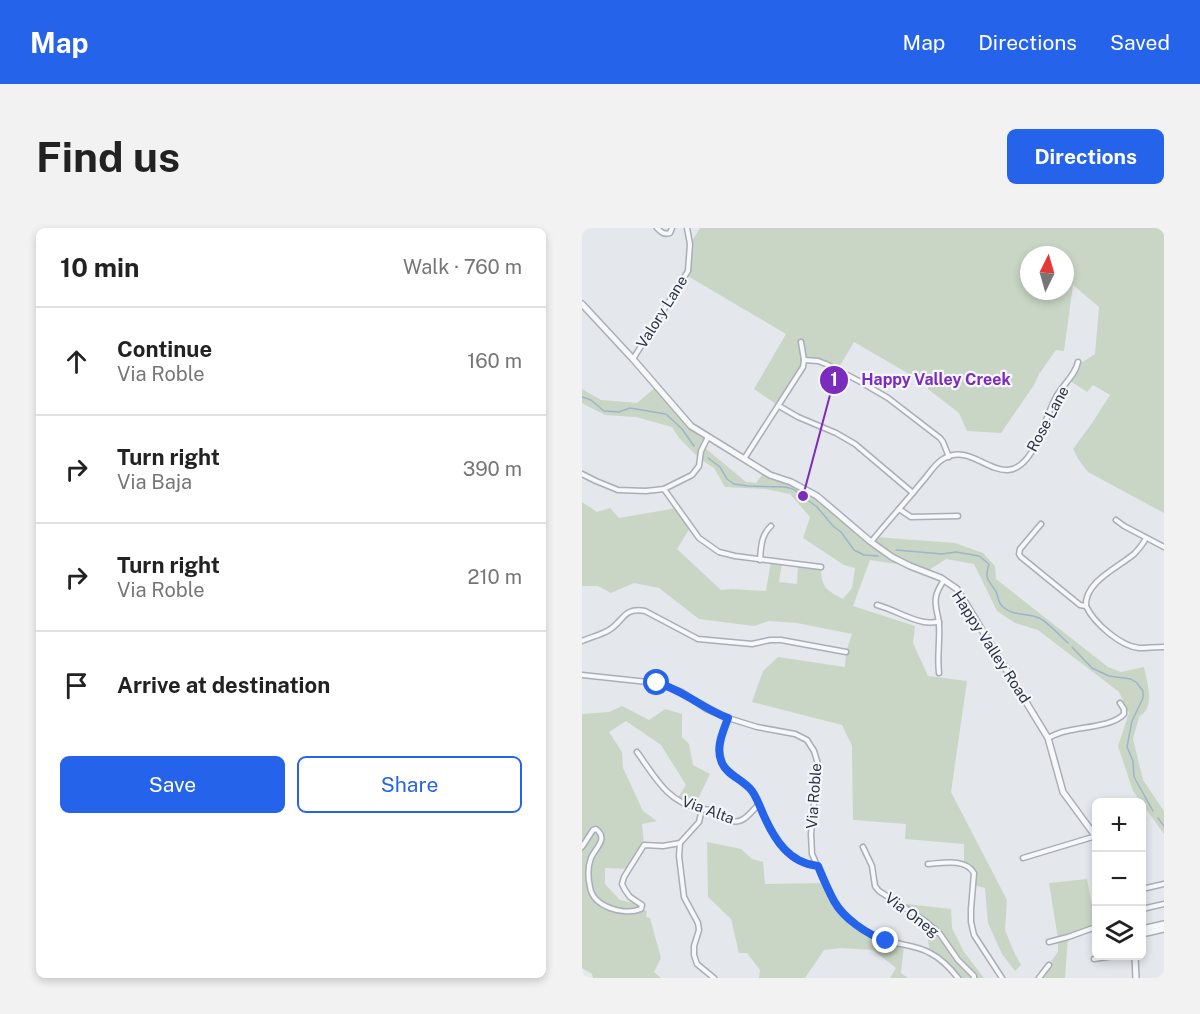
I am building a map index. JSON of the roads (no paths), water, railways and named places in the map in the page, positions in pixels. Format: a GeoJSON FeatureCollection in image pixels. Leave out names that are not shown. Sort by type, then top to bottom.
{"type":"FeatureCollection","features":[{"type":"Feature","properties":{"kind":"street"},"geometry":{"type":"LineString","coordinates":[[657,228],[665,234],[670,233],[672,228]]}},
{"type":"Feature","properties":{"kind":"street","name":"Valory Lane"},"geometry":{"type":"LineString","coordinates":[[633,359],[688,271],[690,244],[687,228]]}},
{"type":"Feature","properties":{"kind":"street","name":"Happy Valley Road"},"geometry":{"type":"LineString","coordinates":[[582,304],[691,426],[770,475],[791,482],[817,496],[871,542],[892,556],[944,580],[957,589],[1048,738],[1064,792],[1092,830]]}},
{"type":"Feature","properties":{"kind":"street"},"geometry":{"type":"LineString","coordinates":[[744,460],[803,367],[801,342]]}},
{"type":"Feature","properties":{"kind":"street"},"geometry":{"type":"LineString","coordinates":[[804,360],[818,361],[833,367],[888,398],[940,438],[949,457],[939,462],[871,542]]}},
{"type":"Feature","properties":{"kind":"street","name":"Rose Lane"},"geometry":{"type":"LineString","coordinates":[[949,457],[964,455],[1006,470],[1019,465],[1030,455],[1055,399],[1075,372],[1078,362]]}},
{"type":"Feature","properties":{"kind":"street"},"geometry":{"type":"LineString","coordinates":[[779,406],[855,444],[913,493]]}},
{"type":"Feature","properties":{"kind":"street"},"geometry":{"type":"LineString","coordinates":[[582,474],[618,490],[663,489],[692,475],[699,466],[701,451],[708,437]]}},
{"type":"Feature","properties":{"kind":"street"},"geometry":{"type":"LineString","coordinates":[[663,489],[690,528],[709,546],[726,554],[821,567]]}},
{"type":"Feature","properties":{"kind":"street"},"geometry":{"type":"LineString","coordinates":[[899,509],[911,517],[958,516]]}},
{"type":"Feature","properties":{"kind":"street"},"geometry":{"type":"LineString","coordinates":[[1116,520],[1164,547]]}},
{"type":"Feature","properties":{"kind":"street"},"geometry":{"type":"LineString","coordinates":[[1041,524],[1020,549],[1019,554],[1080,604],[1086,606]]}},
{"type":"Feature","properties":{"kind":"street"},"geometry":{"type":"LineString","coordinates":[[760,560],[762,540],[771,526]]}},
{"type":"Feature","properties":{"kind":"street"},"geometry":{"type":"LineString","coordinates":[[1146,538],[1133,555],[1092,587],[1086,599],[1086,606],[1094,618],[1111,634],[1131,646],[1164,647]]}},
{"type":"Feature","properties":{"kind":"street"},"geometry":{"type":"LineString","coordinates":[[939,673],[939,622],[936,597],[938,588],[944,580]]}},
{"type":"Feature","properties":{"kind":"street"},"geometry":{"type":"LineString","coordinates":[[877,605],[910,618],[925,622],[939,622]]}},
{"type":"Feature","properties":{"kind":"street"},"geometry":{"type":"LineString","coordinates":[[582,641],[608,630],[626,613],[636,609],[645,610],[698,639],[752,644],[781,640],[846,652]]}},
{"type":"Feature","properties":{"kind":"street","name":"Via Roble"},"geometry":{"type":"LineString","coordinates":[[582,675],[666,685],[689,696],[706,709],[728,718],[795,734],[807,740],[816,755],[818,764],[811,840],[812,854],[835,903],[847,917],[876,937],[930,953],[958,978]]}},
{"type":"Feature","properties":{"kind":"street"},"geometry":{"type":"LineString","coordinates":[[1048,738],[1065,731],[1118,719],[1124,714],[1120,703]]}},
{"type":"Feature","properties":{"kind":"street"},"geometry":{"type":"LineString","coordinates":[[728,718],[720,742],[721,762],[728,771],[751,789],[778,844],[786,853],[796,860],[811,866],[818,866]]}},
{"type":"Feature","properties":{"kind":"street","name":"Via Alta"},"geometry":{"type":"LineString","coordinates":[[637,752],[665,790],[676,799],[702,809],[717,811],[728,819],[741,822],[759,804]]}},
{"type":"Feature","properties":{"kind":"street"},"geometry":{"type":"LineString","coordinates":[[702,809],[699,822],[680,843],[679,856],[684,897],[698,923],[699,930],[694,955],[697,964],[714,978]]}},
{"type":"Feature","properties":{"kind":"street"},"geometry":{"type":"LineString","coordinates":[[582,847],[593,830],[599,831],[600,846],[590,861],[591,891],[602,904],[627,912],[641,909],[642,904],[630,897],[622,884],[644,845],[663,846],[680,843]]}},
{"type":"Feature","properties":{"kind":"street"},"geometry":{"type":"LineString","coordinates":[[1023,858],[1092,837]]}},
{"type":"Feature","properties":{"kind":"street","name":"Via Oneg"},"geometry":{"type":"LineString","coordinates":[[863,847],[872,866],[875,886],[879,891],[925,921],[940,934],[974,978]]}},
{"type":"Feature","properties":{"kind":"street"},"geometry":{"type":"LineString","coordinates":[[928,864],[964,864],[971,868],[974,873],[971,922],[974,935],[1002,978]]}},
{"type":"Feature","properties":{"kind":"street"},"geometry":{"type":"LineString","coordinates":[[1146,888],[1164,884]]}},
{"type":"Feature","properties":{"kind":"street"},"geometry":{"type":"LineString","coordinates":[[1146,908],[1164,904]]}},
{"type":"Feature","properties":{"kind":"street"},"geometry":{"type":"LineString","coordinates":[[1146,928],[1164,924]]}},
{"type":"Feature","properties":{"kind":"street"},"geometry":{"type":"LineString","coordinates":[[1049,942],[1092,928]]}},
{"type":"Feature","properties":{"kind":"street"},"geometry":{"type":"LineString","coordinates":[[1146,933],[1164,929]]}},
{"type":"Feature","properties":{"kind":"street"},"geometry":{"type":"LineString","coordinates":[[1135,960],[1136,978]]}},
{"type":"Feature","properties":{"kind":"street"},"geometry":{"type":"LineString","coordinates":[[1039,978],[1049,965]]}},
{"type":"Feature","properties":{"kind":"waterway"},"geometry":{"type":"LineString","coordinates":[[582,397],[591,400],[604,411],[619,412],[630,408],[666,414],[682,429],[694,446]]}},
{"type":"Feature","properties":{"kind":"waterway"},"geometry":{"type":"LineString","coordinates":[[708,458],[720,467],[727,479],[734,484],[793,489],[817,507],[841,532],[854,550],[864,555],[878,556]]}},
{"type":"Feature","properties":{"kind":"waterway"},"geometry":{"type":"LineString","coordinates":[[896,550],[942,554],[956,552],[979,556],[989,564],[988,578],[1003,607],[1011,612],[1043,620],[1068,643]]}},
{"type":"Feature","properties":{"kind":"waterway"},"geometry":{"type":"LineString","coordinates":[[1072,647],[1092,668],[1109,676],[1131,679],[1143,691],[1143,698],[1132,721],[1127,747],[1133,761],[1134,777],[1153,811]]}},
{"type":"Feature","properties":{"kind":"waterway"},"geometry":{"type":"LineString","coordinates":[[1158,818],[1164,826]]}},
{"type":"Feature","properties":{"kind":"place","name":"Happy Valley Creek"},"geometry":{"type":"Point","coordinates":[803,496]}}]}
